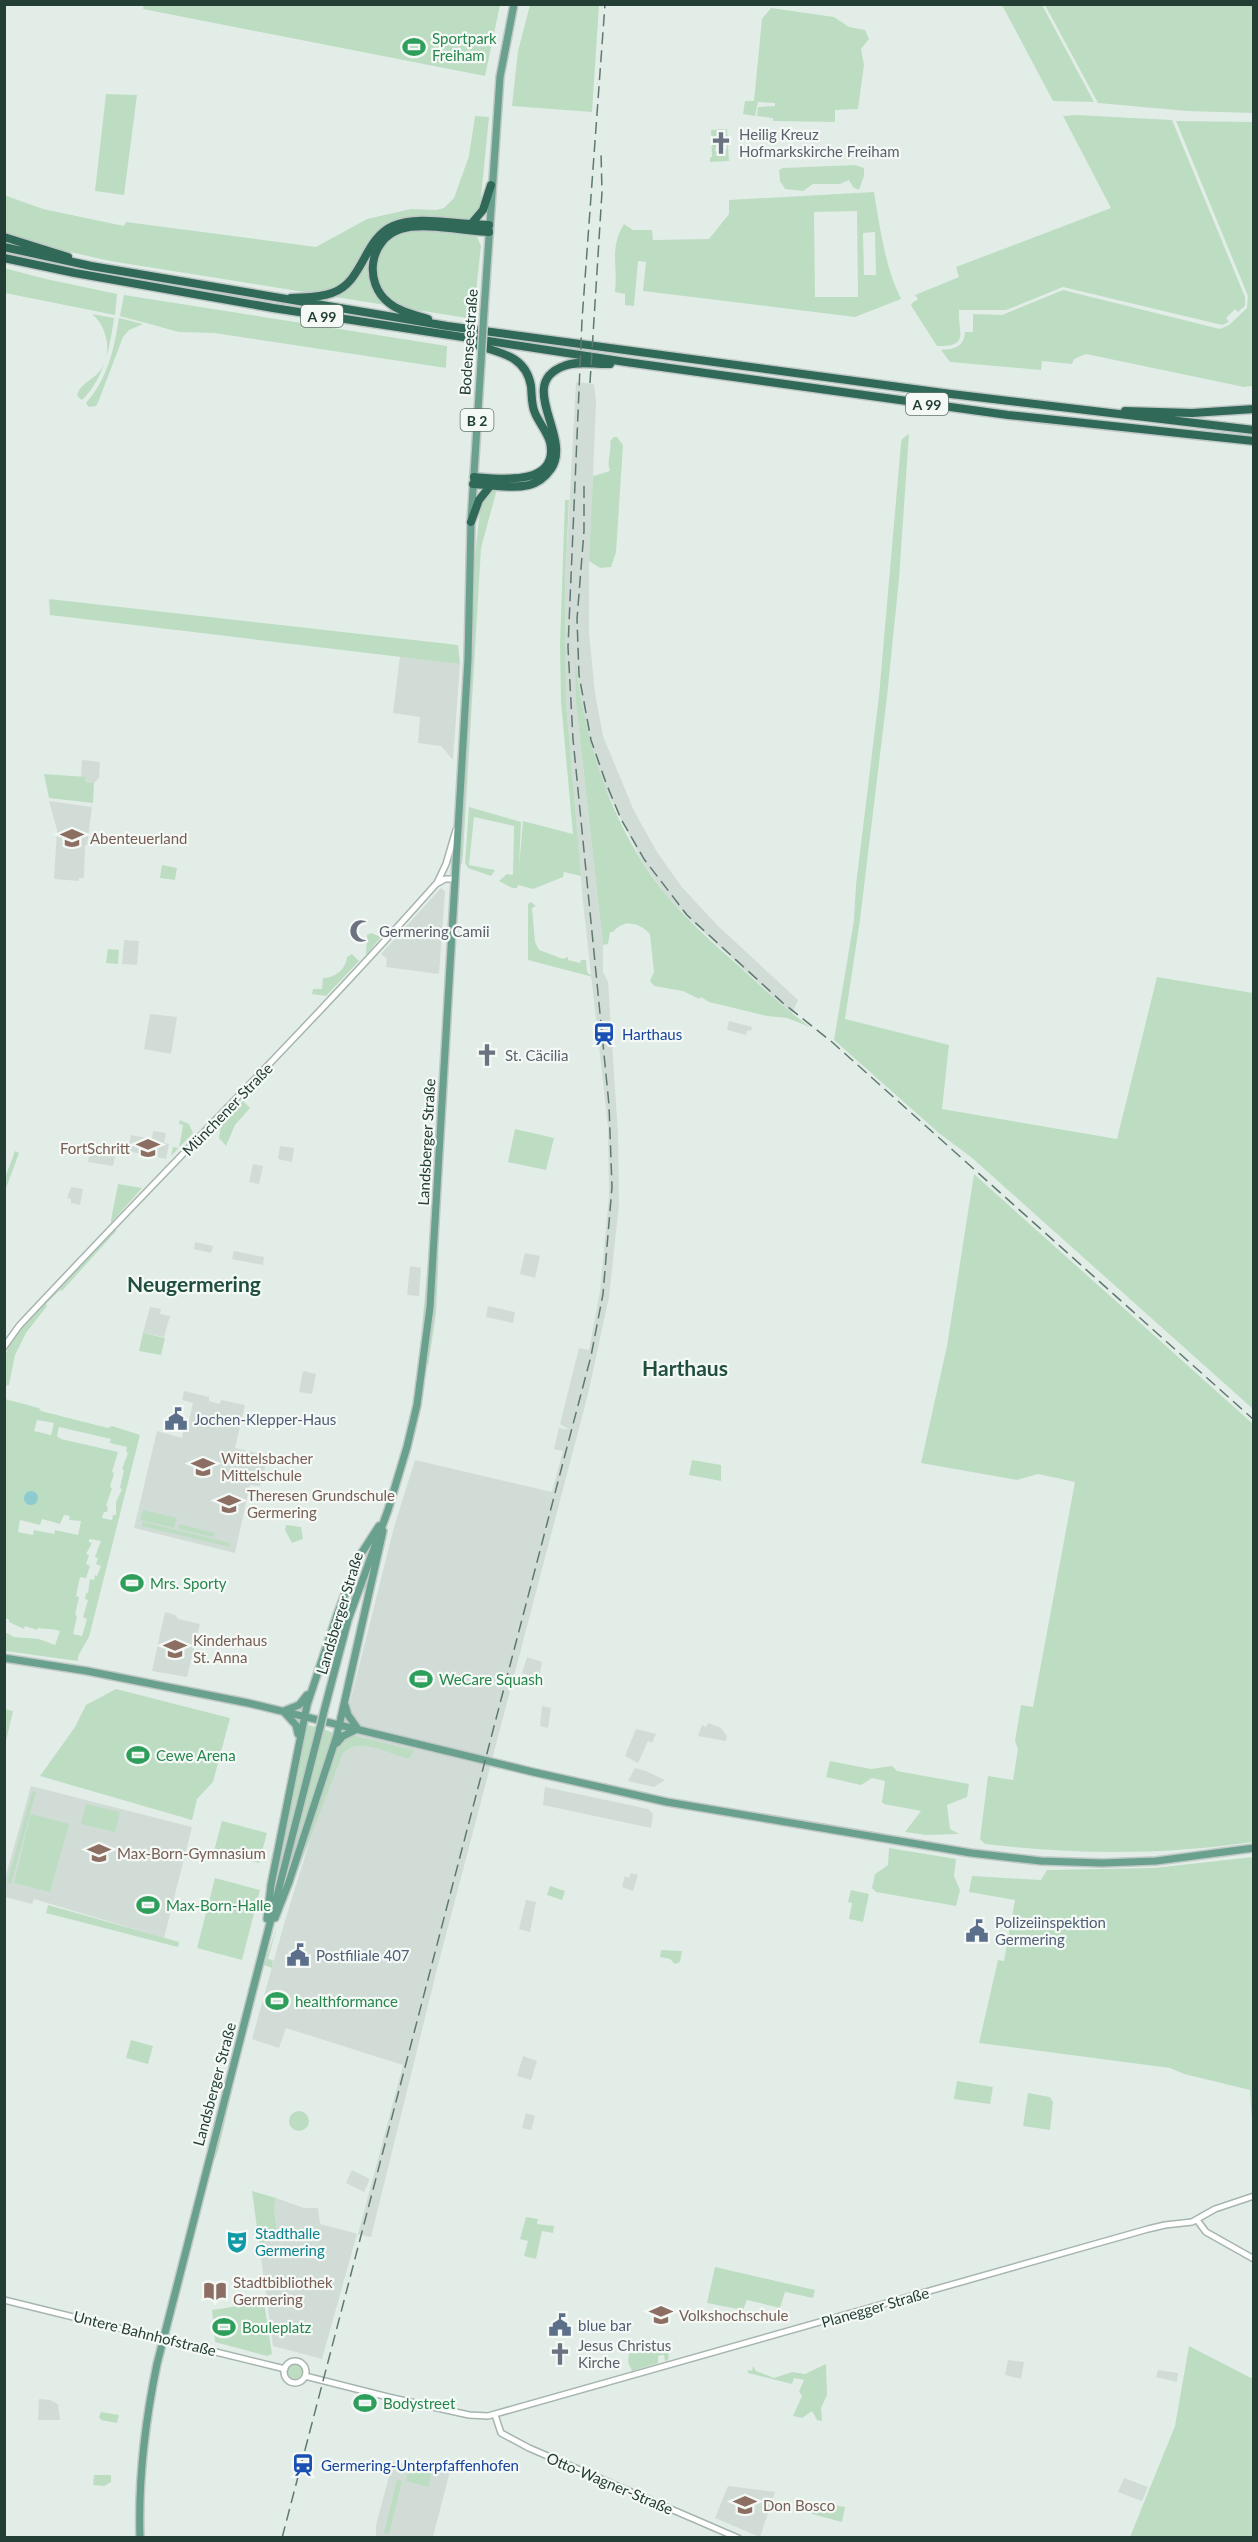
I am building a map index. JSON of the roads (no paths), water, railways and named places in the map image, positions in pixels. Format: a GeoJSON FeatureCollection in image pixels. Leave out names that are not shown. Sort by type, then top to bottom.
{"type":"FeatureCollection","features":[{"type":"Feature","properties":{"kind":"highway"},"geometry":{"type":"LineString","coordinates":[[470,226],[483,210],[491,185]]}},
{"type":"Feature","properties":{"kind":"highway"},"geometry":{"type":"LineString","coordinates":[[276,299],[320,296],[333,293],[345,286],[355,275],[372,244],[392,226],[417,221],[455,227]]}},
{"type":"Feature","properties":{"kind":"highway"},"geometry":{"type":"LineString","coordinates":[[447,326],[406,312],[389,303],[378,291],[373,279],[373,266],[378,248],[384,240],[401,230],[470,226],[489,229]]}},
{"type":"Feature","properties":{"kind":"highway"},"geometry":{"type":"LineString","coordinates":[[4,237],[91,266]]}},
{"type":"Feature","properties":{"kind":"highway","name":"A 99"},"geometry":{"type":"LineString","coordinates":[[4,247],[91,266],[276,299],[447,326],[695,362],[1109,412]]}},
{"type":"Feature","properties":{"kind":"highway","name":"A 99"},"geometry":{"type":"LineString","coordinates":[[4,260],[222,300],[626,362],[1008,415],[1254,441]]}},
{"type":"Feature","properties":{"kind":"highway"},"geometry":{"type":"LineString","coordinates":[[433,333],[507,354],[517,359],[526,370],[534,411],[550,440],[550,455],[546,464],[532,477],[506,483]]}},
{"type":"Feature","properties":{"kind":"highway"},"geometry":{"type":"LineString","coordinates":[[473,481],[534,483],[549,472],[555,462],[557,440],[543,401],[545,385],[550,375],[570,364],[626,362]]}},
{"type":"Feature","properties":{"kind":"highway"},"geometry":{"type":"LineString","coordinates":[[1109,412],[1192,413],[1254,409]]}},
{"type":"Feature","properties":{"kind":"highway"},"geometry":{"type":"LineString","coordinates":[[1109,412],[1254,430]]}},
{"type":"Feature","properties":{"kind":"highway"},"geometry":{"type":"LineString","coordinates":[[471,522],[479,500],[491,482]]}},
{"type":"Feature","properties":{"kind":"main road","name":"Bodenseestraße"},"geometry":{"type":"LineString","coordinates":[[466,683],[473,481],[491,185],[500,76],[514,4]]}},
{"type":"Feature","properties":{"kind":"main road","name":"Landsberger Straße"},"geometry":{"type":"LineString","coordinates":[[140,2538],[139,2505],[143,2437],[163,2338],[348,1620],[407,1447],[417,1405],[430,1307],[466,683]]}},
{"type":"Feature","properties":{"kind":"main road"},"geometry":{"type":"LineString","coordinates":[[268,1931],[271,1885],[299,1740],[312,1687],[359,1557],[383,1520]]}},
{"type":"Feature","properties":{"kind":"main road"},"geometry":{"type":"LineString","coordinates":[[268,1931],[289,1882],[340,1724],[381,1547],[383,1520]]}},
{"type":"Feature","properties":{"kind":"main road"},"geometry":{"type":"LineString","coordinates":[[4,1658],[149,1683],[304,1716],[667,1802],[971,1853],[1041,1861],[1102,1863],[1156,1861],[1254,1848]]}},
{"type":"Feature","properties":{"kind":"main road"},"geometry":{"type":"LineString","coordinates":[[284,1712],[302,1703],[312,1687]]}},
{"type":"Feature","properties":{"kind":"main road"},"geometry":{"type":"LineString","coordinates":[[345,1700],[348,1715],[358,1729]]}},
{"type":"Feature","properties":{"kind":"main road"},"geometry":{"type":"LineString","coordinates":[[284,1712],[296,1725],[299,1740]]}},
{"type":"Feature","properties":{"kind":"main road"},"geometry":{"type":"LineString","coordinates":[[332,1750],[343,1736],[358,1729]]}},
{"type":"Feature","properties":{"kind":"street"},"geometry":{"type":"LineString","coordinates":[[436,884],[447,861],[456,828]]}},
{"type":"Feature","properties":{"kind":"street"},"geometry":{"type":"LineString","coordinates":[[436,884],[443,879],[454,879]]}},
{"type":"Feature","properties":{"kind":"street","name":"Münchener Straße"},"geometry":{"type":"LineString","coordinates":[[4,1347],[19,1326],[43,1300],[234,1100],[282,1053],[436,884]]}},
{"type":"Feature","properties":{"kind":"street","name":"Planegger Straße"},"geometry":{"type":"LineString","coordinates":[[495,2415],[1148,2229],[1197,2220],[1215,2210],[1254,2196]]}},
{"type":"Feature","properties":{"kind":"street"},"geometry":{"type":"LineString","coordinates":[[1197,2220],[1206,2232],[1254,2259]]}},
{"type":"Feature","properties":{"kind":"street","name":"Untere Bahnhofstraße"},"geometry":{"type":"LineString","coordinates":[[4,2300],[285,2369]]}},
{"type":"Feature","properties":{"kind":"street","name":"Untere Bahnhofstraße"},"geometry":{"type":"LineString","coordinates":[[291,2362],[300,2362],[305,2369],[305,2376],[293,2382],[287,2379],[285,2369],[291,2362]]}},
{"type":"Feature","properties":{"kind":"street","name":"Untere Bahnhofstraße"},"geometry":{"type":"LineString","coordinates":[[305,2376],[333,2385],[469,2415],[495,2415]]}},
{"type":"Feature","properties":{"kind":"street","name":"Otto-Wagner-Straße"},"geometry":{"type":"LineString","coordinates":[[495,2415],[501,2433],[522,2445],[738,2538]]}},
{"type":"Feature","properties":{"kind":"water"},"geometry":{"type":"Polygon","coordinates":[[[28,1491],[34,1491],[38,1498],[34,1505],[28,1505],[24,1501],[24,1495],[28,1491]]]}},
{"type":"Feature","properties":{"kind":"railway"},"geometry":{"type":"LineString","coordinates":[[282,2538],[591,1356],[603,1294],[612,1187],[609,1105],[573,739],[568,647],[582,320],[605,4]]}},
{"type":"Feature","properties":{"kind":"railway"},"geometry":{"type":"LineString","coordinates":[[590,383],[602,192],[601,152]]}},
{"type":"Feature","properties":{"kind":"railway"},"geometry":{"type":"LineString","coordinates":[[584,486],[584,531],[577,619],[579,675],[591,740],[606,783],[621,819],[644,859],[687,915],[783,1003],[832,1042],[1254,1420]]}},
{"type":"Feature","properties":{"kind":"place","name":"Sportpark Freiham"},"geometry":{"type":"Point","coordinates":[414,47]}},
{"type":"Feature","properties":{"kind":"place","name":"Heilig Kreuz Hofmarkskirche Freiham"},"geometry":{"type":"Point","coordinates":[721,143]}},
{"type":"Feature","properties":{"kind":"place","name":"Abenteuerland"},"geometry":{"type":"Point","coordinates":[72,838]}},
{"type":"Feature","properties":{"kind":"place","name":"Germering Camii"},"geometry":{"type":"Point","coordinates":[361,931]}},
{"type":"Feature","properties":{"kind":"place","name":"Harthaus"},"geometry":{"type":"Point","coordinates":[604,1034]}},
{"type":"Feature","properties":{"kind":"place","name":"St. Cäcilia"},"geometry":{"type":"Point","coordinates":[487,1055]}},
{"type":"Feature","properties":{"kind":"place","name":"FortSchritt"},"geometry":{"type":"Point","coordinates":[148,1148]}},
{"type":"Feature","properties":{"kind":"place","name":"Jochen-Klepper-Haus"},"geometry":{"type":"Point","coordinates":[176,1419]}},
{"type":"Feature","properties":{"kind":"place","name":"Wittelsbacher Mittelschule"},"geometry":{"type":"Point","coordinates":[203,1467]}},
{"type":"Feature","properties":{"kind":"place","name":"Theresen Grundschule Germering"},"geometry":{"type":"Point","coordinates":[229,1504]}},
{"type":"Feature","properties":{"kind":"place","name":"Mrs. Sporty"},"geometry":{"type":"Point","coordinates":[132,1583]}},
{"type":"Feature","properties":{"kind":"place","name":"Kinderhaus St. Anna"},"geometry":{"type":"Point","coordinates":[175,1649]}},
{"type":"Feature","properties":{"kind":"place","name":"WeCare Squash"},"geometry":{"type":"Point","coordinates":[421,1679]}},
{"type":"Feature","properties":{"kind":"place","name":"Cewe Arena"},"geometry":{"type":"Point","coordinates":[138,1755]}},
{"type":"Feature","properties":{"kind":"place","name":"Max-Born-Gymnasium"},"geometry":{"type":"Point","coordinates":[99,1853]}},
{"type":"Feature","properties":{"kind":"place","name":"Max-Born-Halle"},"geometry":{"type":"Point","coordinates":[148,1905]}},
{"type":"Feature","properties":{"kind":"place","name":"Polizeiinspektion Germering"},"geometry":{"type":"Point","coordinates":[977,1931]}},
{"type":"Feature","properties":{"kind":"place","name":"Postfiliale 407"},"geometry":{"type":"Point","coordinates":[298,1955]}},
{"type":"Feature","properties":{"kind":"place","name":"healthformance"},"geometry":{"type":"Point","coordinates":[277,2001]}},
{"type":"Feature","properties":{"kind":"place","name":"Stadthalle Germering"},"geometry":{"type":"Point","coordinates":[237,2242]}},
{"type":"Feature","properties":{"kind":"place","name":"Stadtbibliothek Germering"},"geometry":{"type":"Point","coordinates":[215,2291]}},
{"type":"Feature","properties":{"kind":"place","name":"Volkshochschule"},"geometry":{"type":"Point","coordinates":[661,2315]}},
{"type":"Feature","properties":{"kind":"place","name":"blue bar"},"geometry":{"type":"Point","coordinates":[560,2325]}},
{"type":"Feature","properties":{"kind":"place","name":"Bouleplatz"},"geometry":{"type":"Point","coordinates":[224,2327]}},
{"type":"Feature","properties":{"kind":"place","name":"Jesus Christus Kirche"},"geometry":{"type":"Point","coordinates":[560,2354]}},
{"type":"Feature","properties":{"kind":"place","name":"Bodystreet"},"geometry":{"type":"Point","coordinates":[365,2403]}},
{"type":"Feature","properties":{"kind":"place","name":"Germering-Unterpfaffenhofen"},"geometry":{"type":"Point","coordinates":[303,2465]}},
{"type":"Feature","properties":{"kind":"place","name":"Don Bosco"},"geometry":{"type":"Point","coordinates":[745,2505]}},
{"type":"Feature","properties":{"kind":"district","name":"Neugermering"},"geometry":{"type":"Point","coordinates":[194,1283]}},
{"type":"Feature","properties":{"kind":"district","name":"Harthaus"},"geometry":{"type":"Point","coordinates":[685,1367]}}]}
